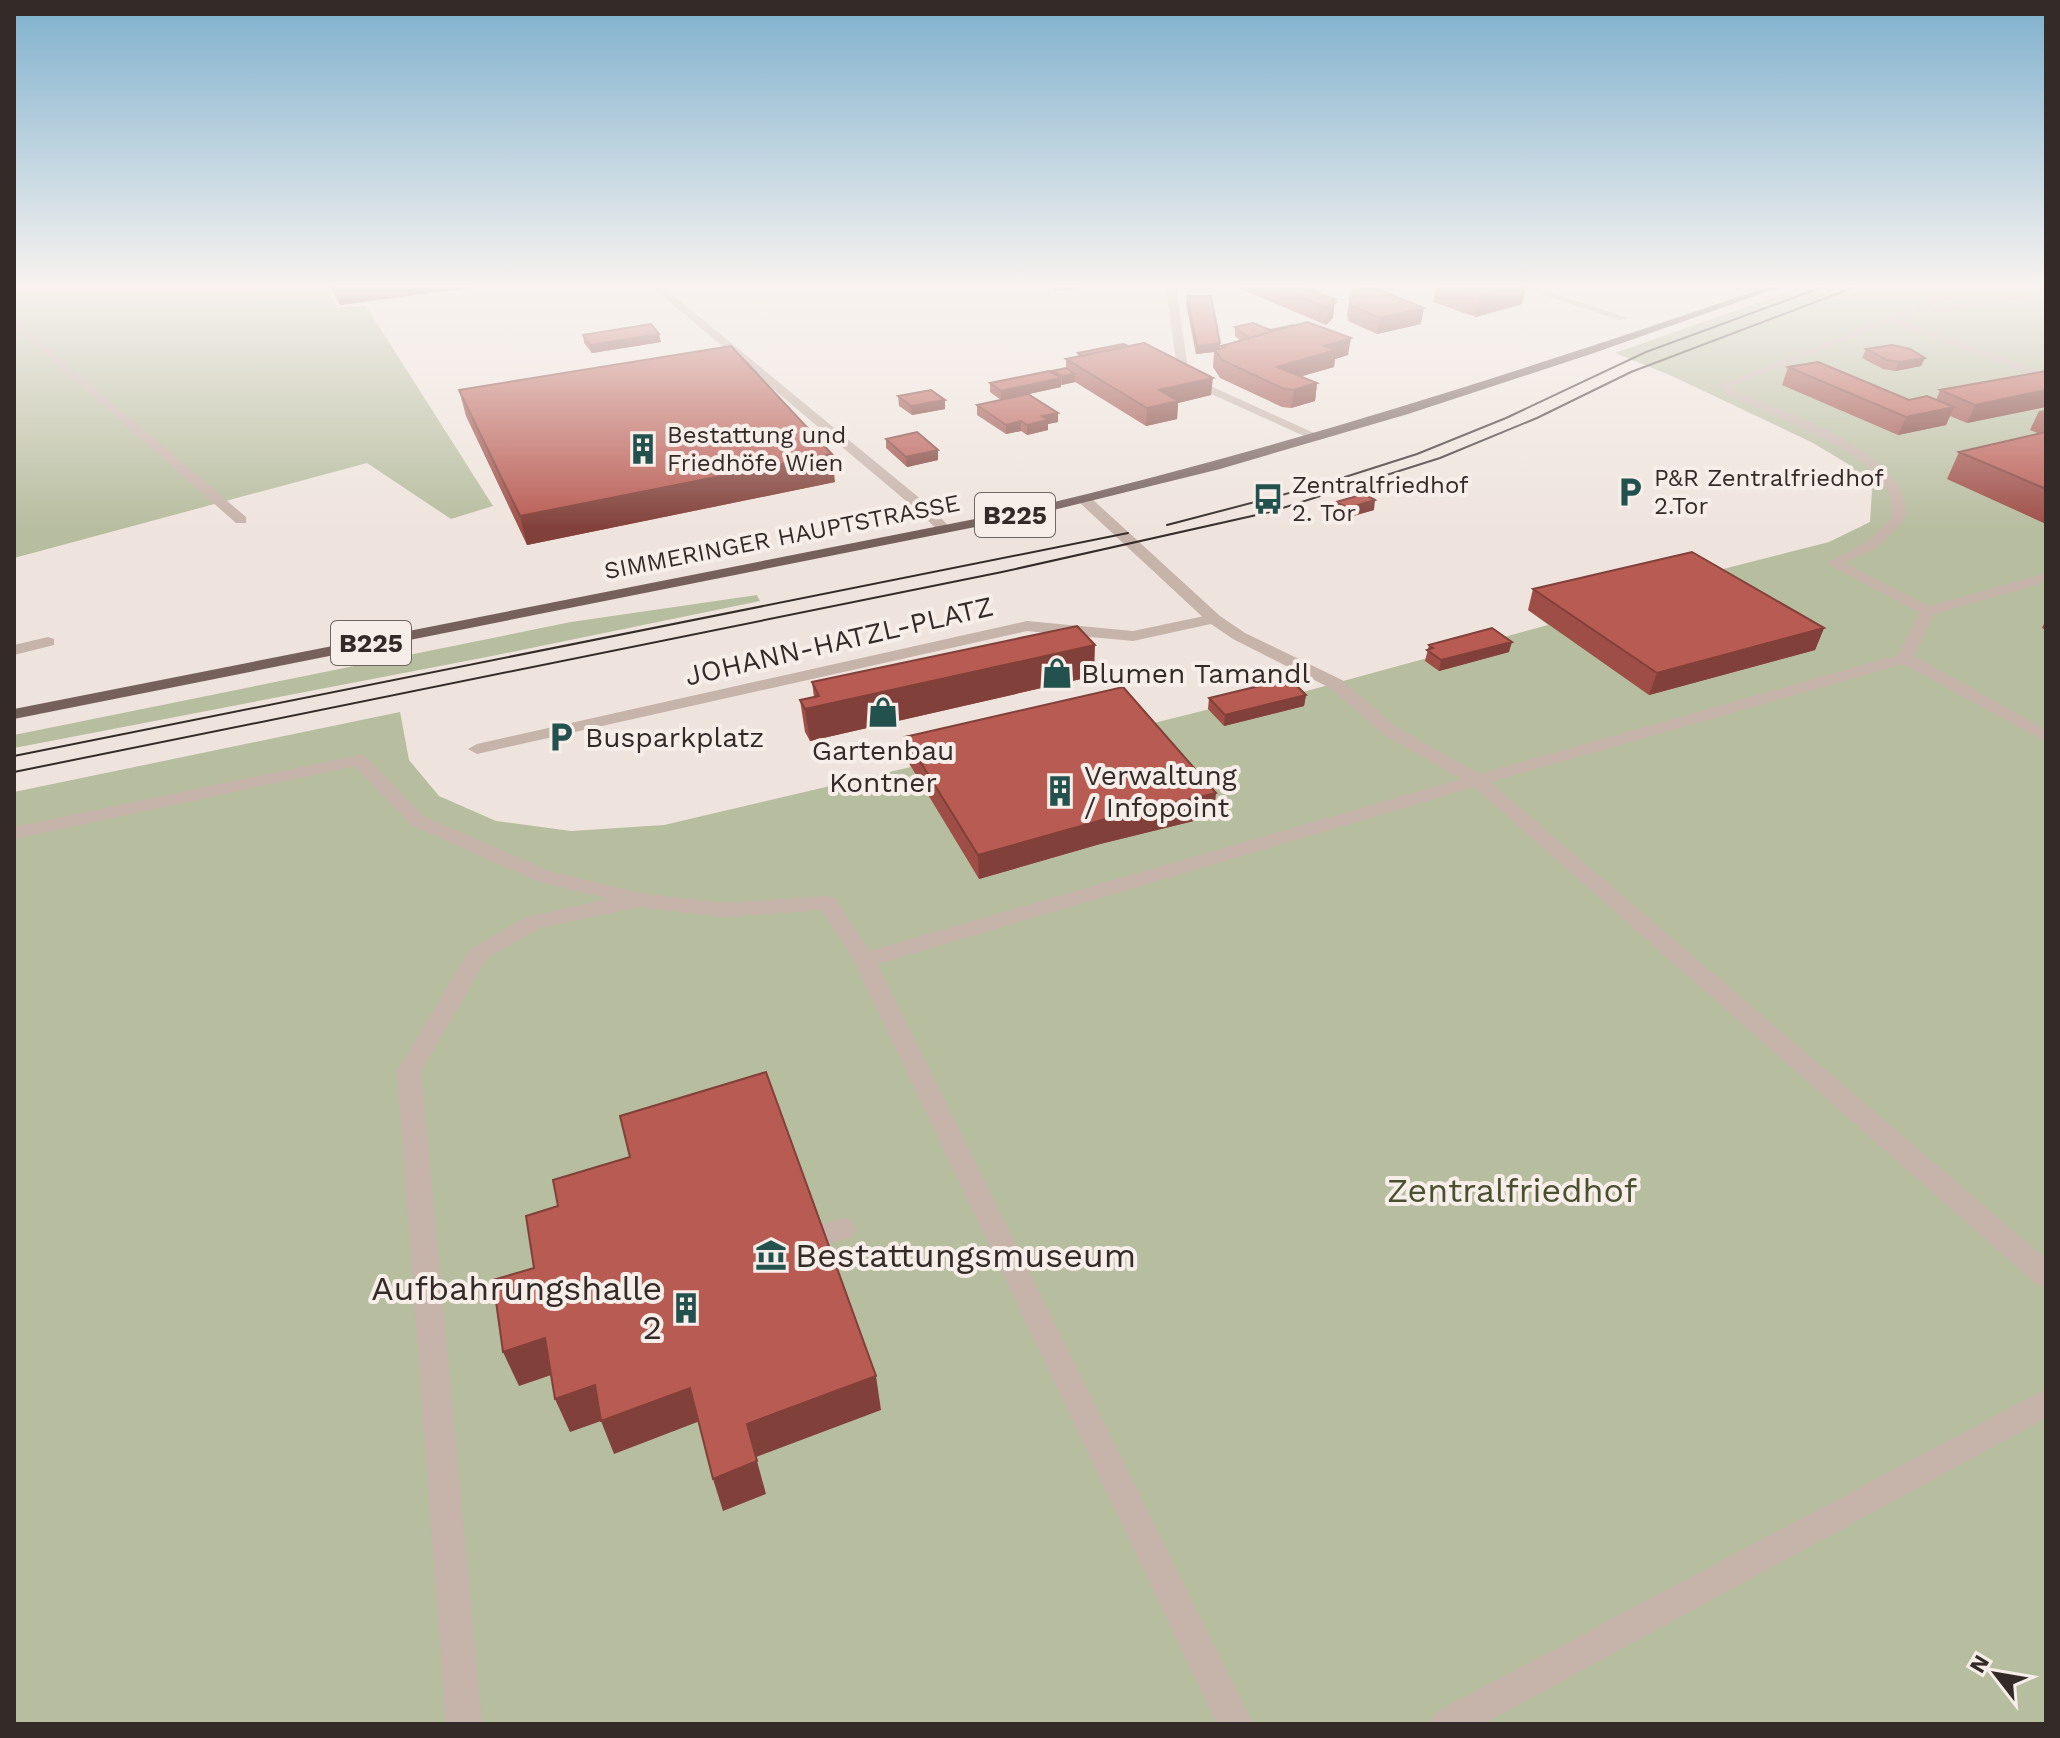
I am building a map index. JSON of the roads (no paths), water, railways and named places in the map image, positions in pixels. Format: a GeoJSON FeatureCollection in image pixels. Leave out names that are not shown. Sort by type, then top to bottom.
{"type":"FeatureCollection","features":[{"type":"Feature","properties":{"kind":"main road","name":"SIMMERINGER HAUPTSTRASSE"},"geometry":{"type":"LineString","coordinates":[[14,714],[1085,500],[1189,475],[1319,438],[1539,368]]}},
{"type":"Feature","properties":{"kind":"street"},"geometry":{"type":"LineString","coordinates":[[67,368],[241,520]]}},
{"type":"Feature","properties":{"kind":"street"},"geometry":{"type":"LineString","coordinates":[[755,368],[906,493],[944,529]]}},
{"type":"Feature","properties":{"kind":"street"},"geometry":{"type":"LineString","coordinates":[[1183,368],[1184,377],[1319,438]]}},
{"type":"Feature","properties":{"kind":"street"},"geometry":{"type":"LineString","coordinates":[[1767,368],[1726,385],[1730,393],[1820,431],[1867,460],[1896,492],[1899,518],[1873,544],[1833,563],[1928,611],[2046,577]]}},
{"type":"Feature","properties":{"kind":"street"},"geometry":{"type":"LineString","coordinates":[[2022,368],[2046,377]]}},
{"type":"Feature","properties":{"kind":"street"},"geometry":{"type":"LineString","coordinates":[[1085,500],[1214,619],[1239,636],[1336,684],[1390,731],[1477,780],[2046,1276]]}},
{"type":"Feature","properties":{"kind":"street"},"geometry":{"type":"LineString","coordinates":[[1905,658],[1928,611]]}},
{"type":"Feature","properties":{"kind":"street","name":"JOHANN-HATZL-PLATZ"},"geometry":{"type":"LineString","coordinates":[[477,749],[1027,626],[1073,627],[1121,636],[1150,635],[1214,619]]}},
{"type":"Feature","properties":{"kind":"street"},"geometry":{"type":"LineString","coordinates":[[14,650],[48,642]]}},
{"type":"Feature","properties":{"kind":"street"},"geometry":{"type":"LineString","coordinates":[[864,960],[1905,658],[2046,737]]}},
{"type":"Feature","properties":{"kind":"street"},"geometry":{"type":"LineString","coordinates":[[14,833],[359,760],[418,821],[543,876],[640,900],[724,910],[828,903],[864,960],[1235,1724]]}},
{"type":"Feature","properties":{"kind":"street"},"geometry":{"type":"LineString","coordinates":[[464,1724],[409,1071],[478,954],[533,922],[640,900]]}},
{"type":"Feature","properties":{"kind":"street"},"geometry":{"type":"LineString","coordinates":[[1448,1724],[2046,1403]]}},
{"type":"Feature","properties":{"kind":"tram line"},"geometry":{"type":"LineString","coordinates":[[1167,525],[1320,485],[1417,454],[1506,418],[1612,368]]}},
{"type":"Feature","properties":{"kind":"tram line"},"geometry":{"type":"LineString","coordinates":[[14,772],[1002,572],[1270,512],[1440,458],[1537,418],[1641,368]]}},
{"type":"Feature","properties":{"kind":"tram line"},"geometry":{"type":"LineString","coordinates":[[14,756],[1128,533]]}},
{"type":"Feature","properties":{"kind":"place","name":"Bestattung und Friedhöfe Wien"},"geometry":{"type":"Point","coordinates":[643,449]}},
{"type":"Feature","properties":{"kind":"place","name":"P&R Zentralfriedhof 2.Tor"},"geometry":{"type":"Point","coordinates":[1630,492]}},
{"type":"Feature","properties":{"kind":"place","name":"Zentralfriedhof 2. Tor"},"geometry":{"type":"Point","coordinates":[1268,499]}},
{"type":"Feature","properties":{"kind":"place","name":"Blumen Tamandl"},"geometry":{"type":"Point","coordinates":[1057,673]}},
{"type":"Feature","properties":{"kind":"place","name":"Gartenbau Kontner"},"geometry":{"type":"Point","coordinates":[883,712]}},
{"type":"Feature","properties":{"kind":"place","name":"Busparkplatz"},"geometry":{"type":"Point","coordinates":[561,737]}},
{"type":"Feature","properties":{"kind":"place","name":"Verwaltung / Infopoint"},"geometry":{"type":"Point","coordinates":[1060,791]}},
{"type":"Feature","properties":{"kind":"place","name":"Bestattungsmuseum"},"geometry":{"type":"Point","coordinates":[771,1255]}},
{"type":"Feature","properties":{"kind":"place","name":"Aufbahrungshalle 2"},"geometry":{"type":"Point","coordinates":[686,1308]}},
{"type":"Feature","properties":{"kind":"park label","name":"Zentralfriedhof"},"geometry":{"type":"Point","coordinates":[1512,1190]}}]}
